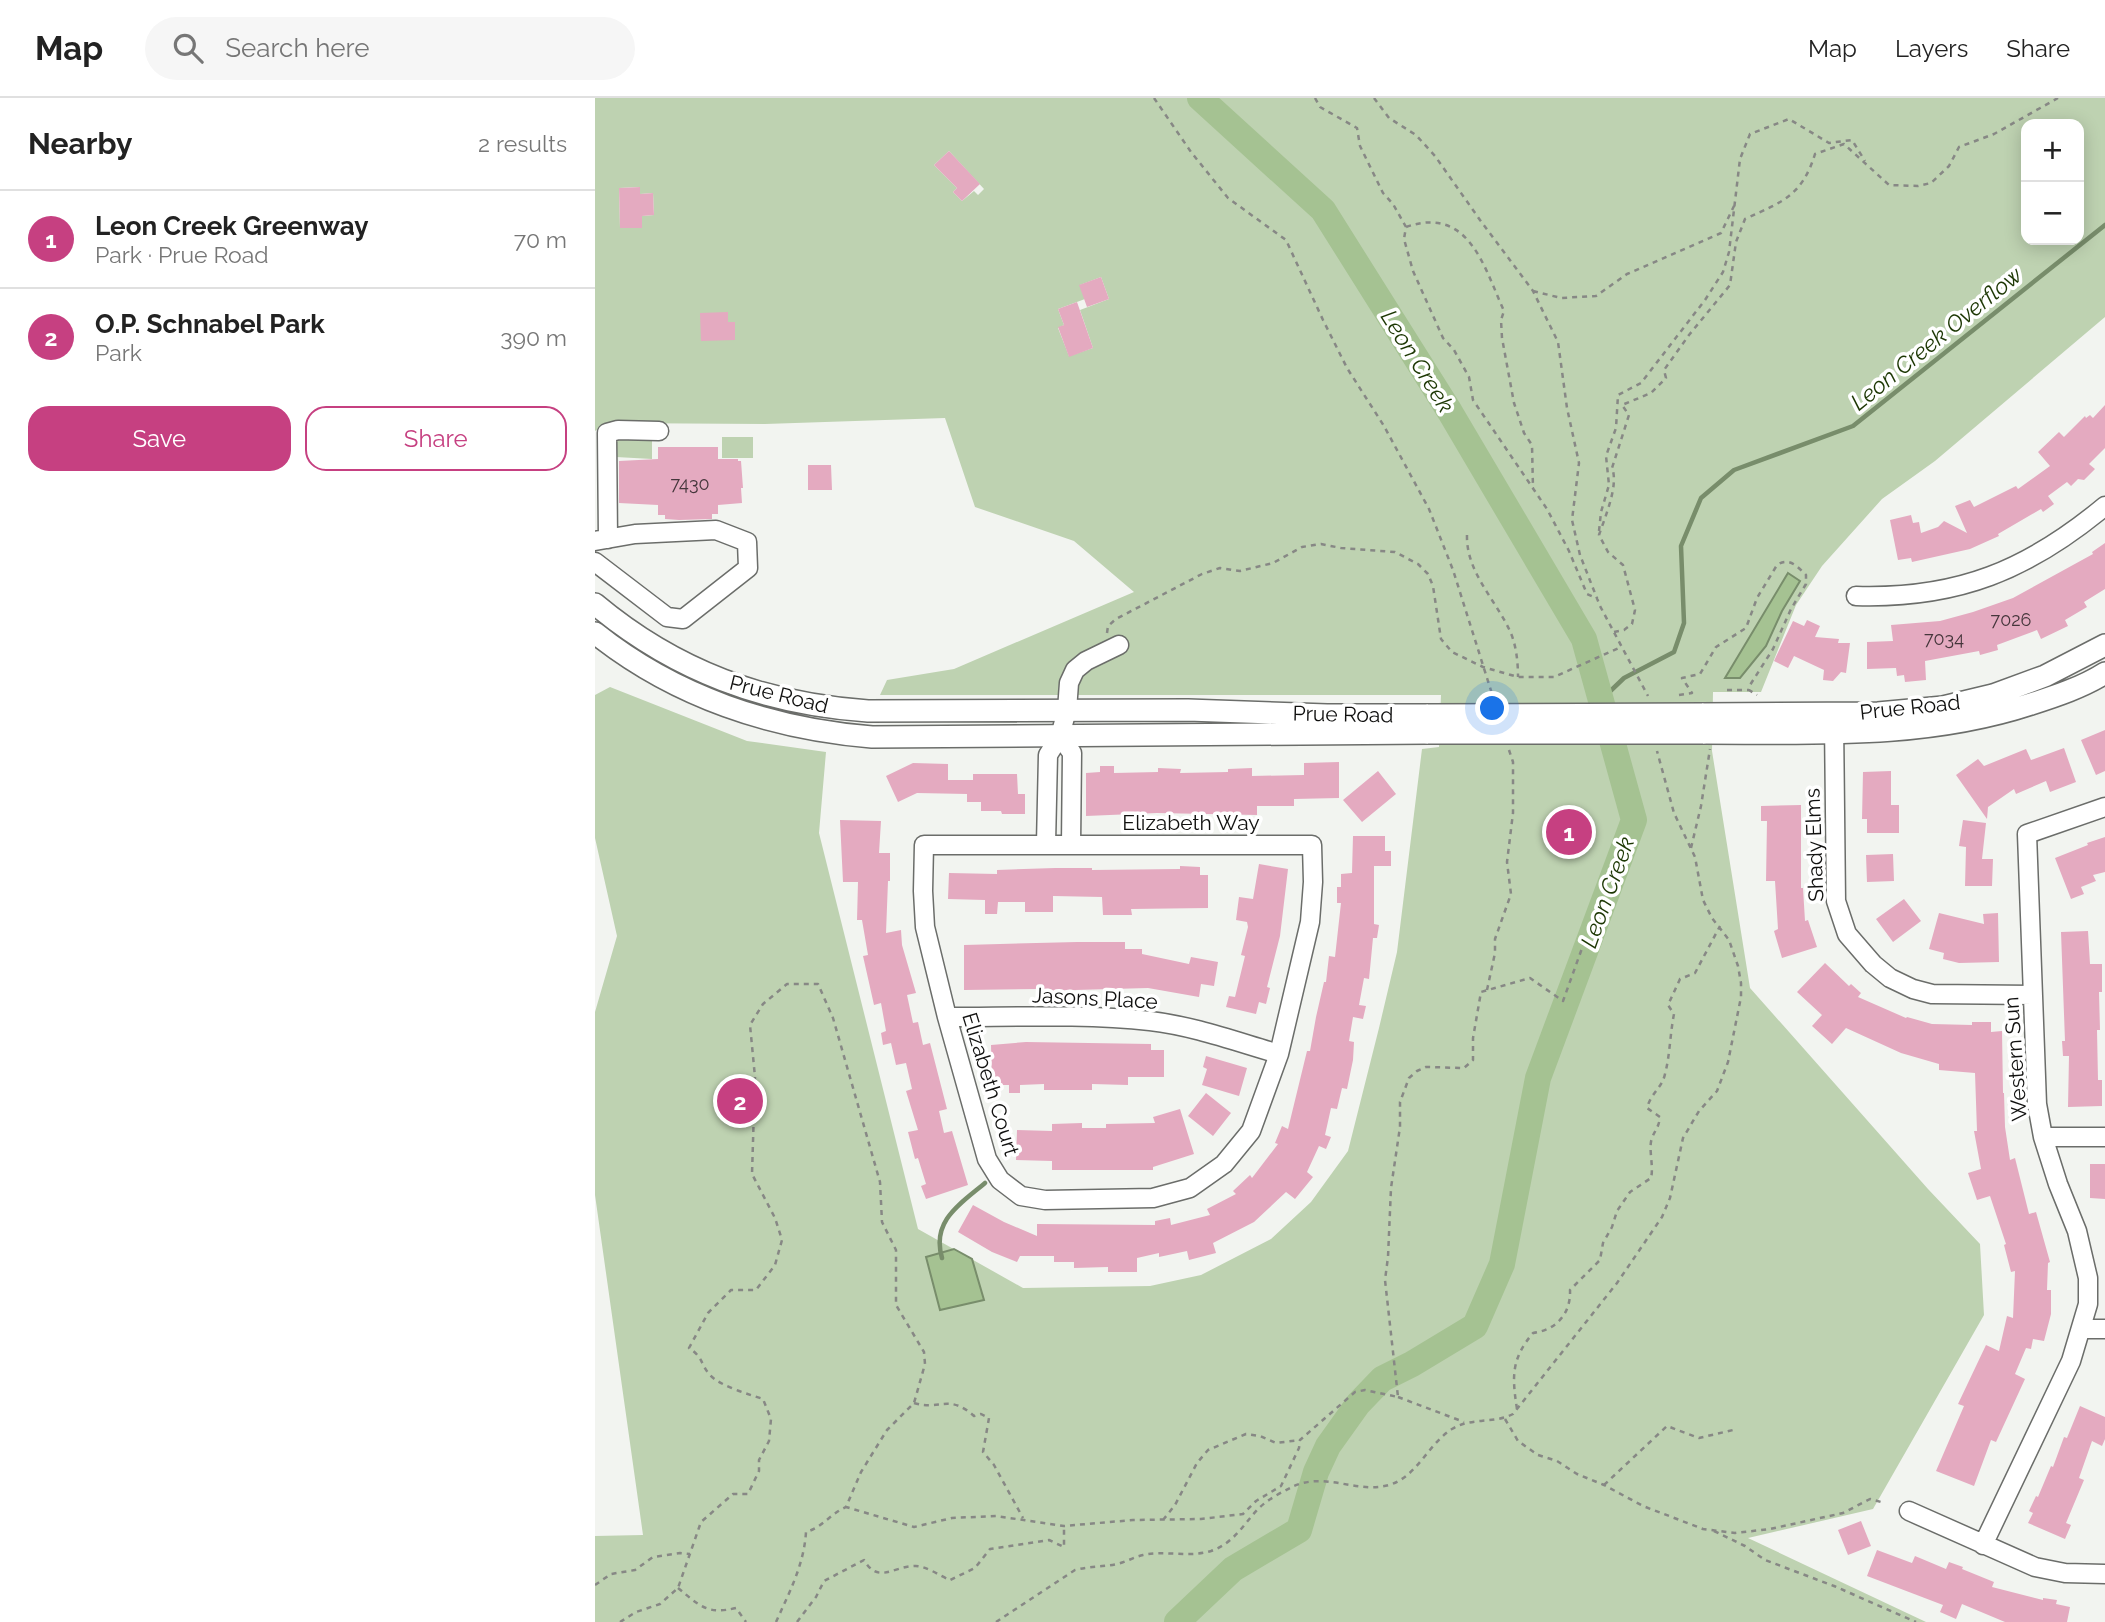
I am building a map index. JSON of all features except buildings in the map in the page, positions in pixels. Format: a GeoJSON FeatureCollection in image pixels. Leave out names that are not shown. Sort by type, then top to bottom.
{"type":"FeatureCollection","features":[{"type":"Feature","properties":{"kind":"main road","name":"Prue Road"},"geometry":{"type":"LineString","coordinates":[[595,604],[632,633],[675,660],[757,693],[833,709],[869,711],[1067,710],[1428,724],[1706,726],[1834,723],[1915,730],[1960,724],[2005,713],[2054,697],[2105,673]]}},
{"type":"Feature","properties":{"kind":"main road","name":"Prue Road"},"geometry":{"type":"LineString","coordinates":[[595,633],[618,652],[664,680],[750,715],[797,728],[873,737],[1061,736],[1428,724]]}},
{"type":"Feature","properties":{"kind":"main road","name":"Prue Road"},"geometry":{"type":"LineString","coordinates":[[1834,723],[1993,695],[2045,676],[2105,645]]}},
{"type":"Feature","properties":{"kind":"street"},"geometry":{"type":"LineString","coordinates":[[595,562],[667,617],[683,619],[748,568],[747,542],[716,530],[635,534],[602,540],[607,433],[618,429],[659,431]]}},
{"type":"Feature","properties":{"kind":"street"},"geometry":{"type":"LineString","coordinates":[[1856,596],[1888,597],[1933,592],[1977,581],[2020,564],[2072,534],[2105,506]]}},
{"type":"Feature","properties":{"kind":"street"},"geometry":{"type":"LineString","coordinates":[[1046,845],[1048,755],[1061,736],[1069,683],[1075,670],[1113,643]]}},
{"type":"Feature","properties":{"kind":"street","name":"Shady Elms"},"geometry":{"type":"LineString","coordinates":[[1834,723],[1836,901],[1847,934],[1889,978],[1913,989],[1932,994],[2033,995]]}},
{"type":"Feature","properties":{"kind":"street"},"geometry":{"type":"LineString","coordinates":[[1061,736],[1072,753],[1071,845]]}},
{"type":"Feature","properties":{"kind":"street","name":"Western Sun"},"geometry":{"type":"LineString","coordinates":[[1983,1545],[2071,1361],[2088,1304],[2088,1278],[2077,1231],[2043,1137],[2037,1104],[2027,834],[2105,807]]}},
{"type":"Feature","properties":{"kind":"street","name":"Elizabeth Way"},"geometry":{"type":"LineString","coordinates":[[924,845],[1311,845]]}},
{"type":"Feature","properties":{"kind":"street","name":"Elizabeth Court"},"geometry":{"type":"LineString","coordinates":[[924,845],[925,928],[987,1159],[1000,1180],[1021,1196],[1045,1200],[1153,1198],[1189,1188],[1224,1164],[1251,1131],[1279,1054],[1310,922],[1313,882],[1311,845]]}},
{"type":"Feature","properties":{"kind":"street","name":"Jasons Place"},"geometry":{"type":"LineString","coordinates":[[947,1017],[1151,1021],[1219,1036],[1279,1054]]}},
{"type":"Feature","properties":{"kind":"street"},"geometry":{"type":"LineString","coordinates":[[2043,1137],[2105,1137]]}},
{"type":"Feature","properties":{"kind":"street"},"geometry":{"type":"LineString","coordinates":[[2082,1329],[2105,1329]]}},
{"type":"Feature","properties":{"kind":"street"},"geometry":{"type":"LineString","coordinates":[[1909,1511],[2035,1567],[2065,1573],[2105,1574]]}},
{"type":"Feature","properties":{"kind":"path"},"geometry":{"type":"LineString","coordinates":[[1154,98],[1191,152],[1228,198],[1286,240],[1347,368],[1384,426],[1429,509],[1454,570],[1494,703]]}},
{"type":"Feature","properties":{"kind":"path"},"geometry":{"type":"LineString","coordinates":[[1315,98],[1320,107],[1357,128],[1360,146],[1383,193],[1393,204],[1406,227],[1404,239],[1413,271],[1443,338],[1454,350],[1469,377],[1473,400],[1533,488],[1569,551],[1587,594],[1598,599]]}},
{"type":"Feature","properties":{"kind":"path"},"geometry":{"type":"LineString","coordinates":[[1374,98],[1389,118],[1425,143],[1534,291],[1558,342],[1567,408],[1579,463],[1573,511],[1574,535],[1598,599],[1651,705]]}},
{"type":"Feature","properties":{"kind":"path"},"geometry":{"type":"LineString","coordinates":[[1599,535],[1610,505],[1614,474],[1612,468],[1629,415],[1622,405],[1651,393],[1666,378],[1664,370],[1670,361],[1730,285],[1736,242],[1745,219],[1787,200],[1809,175],[1815,154],[1844,144],[1889,185],[1918,186],[1931,183],[1948,166],[1959,147],[1994,134],[2058,98]]}},
{"type":"Feature","properties":{"kind":"path"},"geometry":{"type":"LineString","coordinates":[[1614,632],[1624,630],[1632,624],[1635,610],[1623,565],[1608,552],[1599,535],[1601,512],[1609,485],[1606,456],[1616,428],[1618,395],[1641,383],[1705,300],[1723,272],[1729,252],[1736,203],[1739,159],[1750,134],[1789,119],[1829,144],[1852,140],[1867,164]]}},
{"type":"Feature","properties":{"kind":"path"},"geometry":{"type":"LineString","coordinates":[[1534,291],[1561,298],[1596,296],[1627,274],[1721,233],[1736,203]]}},
{"type":"Feature","properties":{"kind":"path"},"geometry":{"type":"LineString","coordinates":[[1406,227],[1421,222],[1440,222],[1450,226],[1475,246],[1495,287],[1504,311],[1501,320],[1502,338],[1514,403],[1524,433],[1532,445],[1533,488]]}},
{"type":"Feature","properties":{"kind":"path"},"geometry":{"type":"LineString","coordinates":[[1467,535],[1469,555],[1475,572],[1510,631],[1518,663],[1518,677]]}},
{"type":"Feature","properties":{"kind":"path"},"geometry":{"type":"LineString","coordinates":[[1113,643],[1108,626],[1116,619],[1202,574],[1220,568],[1240,571],[1273,563],[1302,547],[1321,544],[1395,552],[1418,564],[1428,574],[1433,586],[1441,639],[1452,652],[1483,667],[1518,677],[1554,677],[1621,647]]}},
{"type":"Feature","properties":{"kind":"path"},"geometry":{"type":"LineString","coordinates":[[1674,695],[1692,693],[1682,678],[1700,674],[1716,647],[1746,628],[1757,598],[1777,565],[1791,562],[1806,575],[1806,584],[1749,690]]}},
{"type":"Feature","properties":{"kind":"path"},"geometry":{"type":"LineString","coordinates":[[1727,690],[1749,690],[1757,695]]}},
{"type":"Feature","properties":{"kind":"path"},"geometry":{"type":"LineString","coordinates":[[1691,848],[1701,806],[1706,765],[1706,726]]}},
{"type":"Feature","properties":{"kind":"path"},"geometry":{"type":"LineString","coordinates":[[996,1622],[1075,1570],[1090,1565],[1117,1564],[1143,1555],[1192,1555],[1227,1544],[1259,1508],[1298,1484],[1326,1481],[1375,1487],[1399,1481],[1411,1472],[1446,1433],[1466,1423],[1505,1419],[1517,1409],[1610,1293],[1662,1217],[1670,1198],[1683,1138],[1724,1078],[1741,997],[1735,953],[1703,900],[1697,867],[1674,813],[1656,749]]}},
{"type":"Feature","properties":{"kind":"path"},"geometry":{"type":"LineString","coordinates":[[1487,990],[1495,953],[1495,939],[1511,894],[1507,862],[1513,813],[1513,762],[1509,750]]}},
{"type":"Feature","properties":{"kind":"path"},"geometry":{"type":"LineString","coordinates":[[1517,1409],[1513,1381],[1515,1363],[1525,1342],[1533,1333],[1548,1331],[1564,1315],[1570,1303],[1570,1290],[1600,1260],[1603,1243],[1617,1211],[1630,1192],[1651,1178],[1654,1166],[1651,1140],[1660,1126],[1660,1117],[1647,1108],[1650,1097],[1661,1085],[1666,1073],[1674,1014],[1668,1005],[1680,979],[1695,973],[1720,926]]}},
{"type":"Feature","properties":{"kind":"path"},"geometry":{"type":"LineString","coordinates":[[1398,1397],[1385,1280],[1400,1102],[1409,1078],[1426,1067],[1464,1068],[1473,1060],[1473,1038],[1481,992],[1530,978],[1563,1002],[1585,940]]}},
{"type":"Feature","properties":{"kind":"path"},"geometry":{"type":"LineString","coordinates":[[620,1622],[636,1612],[660,1604],[678,1588],[701,1522],[733,1494],[748,1494],[759,1471],[759,1460],[769,1441],[771,1419],[763,1399],[735,1389],[710,1375],[700,1356],[688,1348],[708,1313],[731,1290],[756,1290],[775,1265],[779,1253],[782,1240],[775,1218],[752,1174],[755,1077],[750,1025],[763,1004],[787,985],[818,985],[833,1018],[880,1182],[882,1222],[896,1250],[896,1305],[924,1352],[925,1364],[914,1403],[887,1430],[861,1472],[846,1507]]}},
{"type":"Feature","properties":{"kind":"path"},"geometry":{"type":"LineString","coordinates":[[1163,1520],[1175,1505],[1197,1463],[1207,1450],[1246,1434],[1276,1443],[1300,1440],[1355,1392],[1365,1390],[1398,1397],[1466,1423]]}},
{"type":"Feature","properties":{"kind":"path"},"geometry":{"type":"LineString","coordinates":[[914,1403],[923,1406],[948,1402],[963,1407],[974,1416],[981,1414],[989,1418],[983,1452],[994,1465],[1023,1519]]}},
{"type":"Feature","properties":{"kind":"path"},"geometry":{"type":"LineString","coordinates":[[1505,1419],[1518,1441],[1538,1455],[1557,1461],[1577,1474],[1643,1506],[1703,1529],[1735,1533],[1770,1528],[1843,1513],[1870,1499],[1881,1502]]}},
{"type":"Feature","properties":{"kind":"path"},"geometry":{"type":"LineString","coordinates":[[1604,1485],[1667,1426],[1699,1438],[1733,1430]]}},
{"type":"Feature","properties":{"kind":"path"},"geometry":{"type":"LineString","coordinates":[[776,1622],[799,1570],[805,1550],[806,1532],[821,1527],[831,1514],[846,1507],[914,1527],[952,1518],[996,1516],[1064,1526],[1201,1519],[1243,1514],[1255,1501],[1280,1486],[1299,1448],[1300,1440]]}},
{"type":"Feature","properties":{"kind":"path"},"geometry":{"type":"LineString","coordinates":[[797,1622],[816,1597],[824,1581],[864,1560],[870,1570],[879,1573],[916,1565],[950,1580],[975,1568],[990,1549],[1049,1540],[1064,1547],[1064,1526]]}},
{"type":"Feature","properties":{"kind":"path"},"geometry":{"type":"LineString","coordinates":[[1711,1529],[1745,1546],[1765,1560],[1916,1622]]}},
{"type":"Feature","properties":{"kind":"path"},"geometry":{"type":"LineString","coordinates":[[595,1585],[611,1574],[635,1570],[653,1557],[690,1554]]}},
{"type":"Feature","properties":{"kind":"path"},"geometry":{"type":"LineString","coordinates":[[678,1588],[705,1610],[725,1611],[736,1608],[746,1622]]}},
{"type":"Feature","properties":{"kind":"shaded area"},"geometry":{"type":"Polygon","coordinates":[[[595,98],[2105,98],[2105,317],[1935,461],[1882,499],[1822,566],[1796,605],[1761,692],[1713,692],[1712,751],[1750,988],[1980,1244],[1984,1315],[1873,1509],[1748,1538],[1926,1622],[595,1622],[595,1536],[643,1535],[595,1195],[595,1012],[617,936],[595,838],[595,695],[610,687],[747,741],[826,752],[819,833],[918,1229],[1023,1288],[1150,1286],[1201,1275],[1271,1239],[1311,1202],[1348,1151],[1397,952],[1422,749],[1439,747],[1441,695],[880,695],[887,680],[954,669],[1134,592],[1074,541],[975,507],[945,418],[765,424],[607,423],[595,431],[595,98]],[[949,151],[934,165],[957,188],[953,192],[962,201],[974,191],[978,195],[984,189],[949,151]],[[639,187],[619,188],[620,228],[642,228],[642,216],[654,215],[653,193],[640,194],[639,187]],[[1101,277],[1080,285],[1085,299],[1058,309],[1064,325],[1058,328],[1069,356],[1093,348],[1080,310],[1109,299],[1101,277]]]}},
{"type":"Feature","properties":{"kind":"shaded area"},"geometry":{"type":"Polygon","coordinates":[[[722,437],[753,437],[753,458],[722,458],[722,437]]]}},
{"type":"Feature","properties":{"kind":"shaded area"},"geometry":{"type":"Polygon","coordinates":[[[617,439],[652,440],[652,459],[616,457],[617,439]]]}},
{"type":"Feature","properties":{"kind":"shaded area"},"geometry":{"type":"Polygon","coordinates":[[[1788,573],[1800,581],[1766,646],[1740,678],[1725,678],[1788,573]]]}},
{"type":"Feature","properties":{"kind":"shaded area"},"geometry":{"type":"Polygon","coordinates":[[[954,1249],[972,1259],[984,1300],[940,1310],[926,1257],[954,1249]]]}},
{"type":"Feature","properties":{"kind":"waterway","name":"Leon Creek"},"geometry":{"type":"LineString","coordinates":[[1177,1622],[1233,1569],[1299,1530],[1316,1472],[1328,1446],[1358,1404],[1382,1379],[1475,1326],[1502,1264],[1538,1078],[1634,820],[1584,639],[1450,412],[1323,210],[1200,98]]}},
{"type":"Feature","properties":{"kind":"waterway","name":"Leon Creek Overflow"},"geometry":{"type":"LineString","coordinates":[[1601,700],[1624,678],[1674,652],[1684,623],[1681,546],[1701,498],[1734,470],[1853,426],[2105,225]]}},
{"type":"Feature","properties":{"kind":"waterway"},"geometry":{"type":"LineString","coordinates":[[942,1258],[940,1245],[944,1224],[950,1214],[985,1183]]}},
{"type":"Feature","properties":{"kind":"place","name":"Leon Creek Greenway"},"geometry":{"type":"Point","coordinates":[1569,832]}},
{"type":"Feature","properties":{"kind":"place","name":"O.P. Schnabel Park"},"geometry":{"type":"Point","coordinates":[740,1101]}}]}
